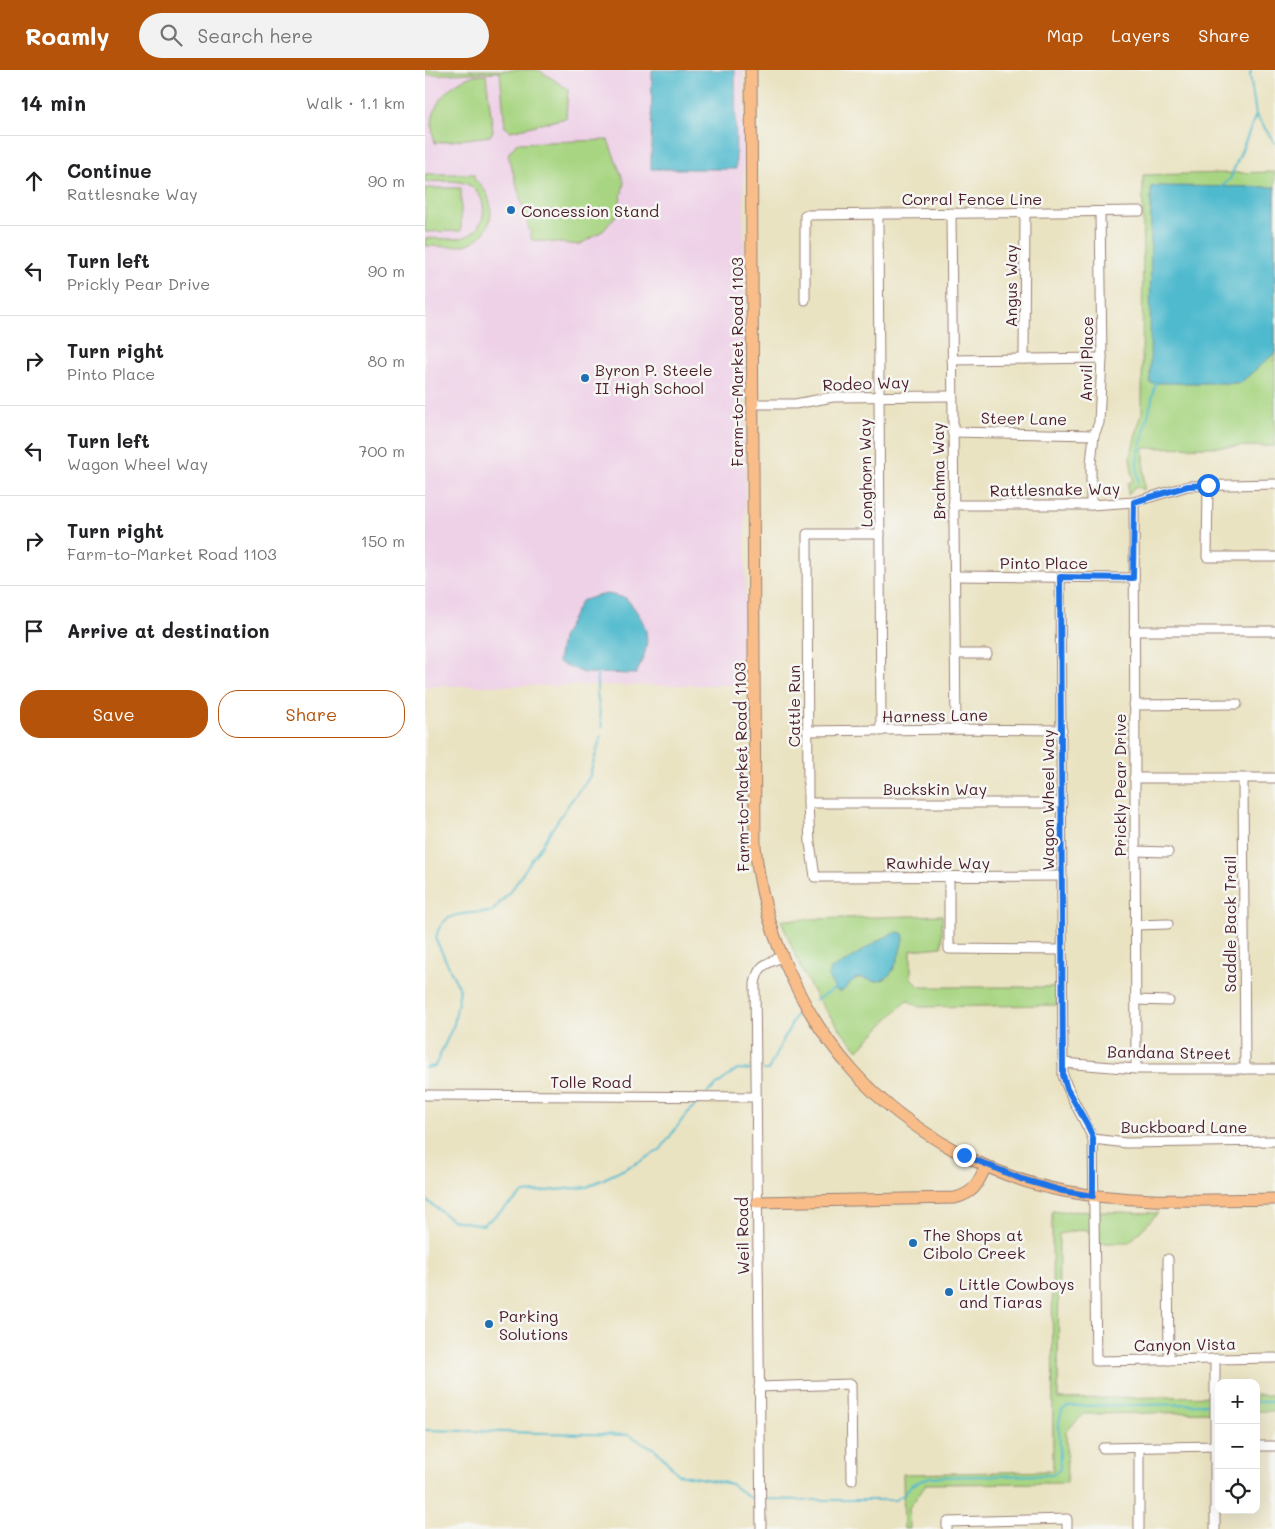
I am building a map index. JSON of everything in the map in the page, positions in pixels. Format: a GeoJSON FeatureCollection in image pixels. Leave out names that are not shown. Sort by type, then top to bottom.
{"type":"FeatureCollection","features":[{"type":"Feature","properties":{"kind":"main road","name":"Farm-to-Market Road 1103"},"geometry":{"type":"LineString","coordinates":[[751,70],[755,846],[760,881],[782,957],[814,1017],[838,1053],[854,1072],[881,1099],[925,1132],[985,1166],[1043,1186],[1093,1196],[1179,1200],[1275,1199]]}},
{"type":"Feature","properties":{"kind":"main road"},"geometry":{"type":"LineString","coordinates":[[757,1202],[955,1198],[969,1194],[977,1185],[985,1166]]}},
{"type":"Feature","properties":{"kind":"street","name":"Corral Fence Line"},"geometry":{"type":"LineString","coordinates":[[805,300],[805,214],[1140,211]]}},
{"type":"Feature","properties":{"kind":"street","name":"Anvil Place"},"geometry":{"type":"LineString","coordinates":[[1091,505],[1091,463],[1094,435],[1099,423],[1102,358],[1099,212]]}},
{"type":"Feature","properties":{"kind":"street","name":"Brahma Way"},"geometry":{"type":"LineString","coordinates":[[951,213],[956,729]]}},
{"type":"Feature","properties":{"kind":"street","name":"Angus Way"},"geometry":{"type":"LineString","coordinates":[[1024,359],[1025,213]]}},
{"type":"Feature","properties":{"kind":"street","name":"Longhorn Way"},"geometry":{"type":"LineString","coordinates":[[878,214],[881,731]]}},
{"type":"Feature","properties":{"kind":"street"},"geometry":{"type":"LineString","coordinates":[[953,360],[1102,358]]}},
{"type":"Feature","properties":{"kind":"street","name":"Rodeo Way"},"geometry":{"type":"LineString","coordinates":[[752,404],[795,404],[833,397],[952,396]]}},
{"type":"Feature","properties":{"kind":"street","name":"Steer Lane"},"geometry":{"type":"LineString","coordinates":[[952,432],[1094,435]]}},
{"type":"Feature","properties":{"kind":"street","name":"Rattlesnake Way"},"geometry":{"type":"LineString","coordinates":[[953,505],[1091,505],[1134,502],[1188,486],[1275,484]]}},
{"type":"Feature","properties":{"kind":"street"},"geometry":{"type":"LineString","coordinates":[[1208,485],[1207,556],[1275,557]]}},
{"type":"Feature","properties":{"kind":"street","name":"Prickly Pear Drive"},"geometry":{"type":"LineString","coordinates":[[1134,502],[1136,1069]]}},
{"type":"Feature","properties":{"kind":"street","name":"Cattle Run"},"geometry":{"type":"LineString","coordinates":[[815,877],[809,843],[808,804],[807,534],[881,534]]}},
{"type":"Feature","properties":{"kind":"street","name":"Pinto Place"},"geometry":{"type":"LineString","coordinates":[[954,576],[1133,578]]}},
{"type":"Feature","properties":{"kind":"street","name":"Wagon Wheel Way"},"geometry":{"type":"LineString","coordinates":[[1060,577],[1063,1075],[1067,1089],[1093,1138],[1096,1360]]}},
{"type":"Feature","properties":{"kind":"street"},"geometry":{"type":"LineString","coordinates":[[1133,631],[1275,631]]}},
{"type":"Feature","properties":{"kind":"street"},"geometry":{"type":"LineString","coordinates":[[955,654],[987,654]]}},
{"type":"Feature","properties":{"kind":"street"},"geometry":{"type":"LineString","coordinates":[[1134,705],[1237,704]]}},
{"type":"Feature","properties":{"kind":"street","name":"Harness Lane"},"geometry":{"type":"LineString","coordinates":[[808,731],[1062,730]]}},
{"type":"Feature","properties":{"kind":"street"},"geometry":{"type":"LineString","coordinates":[[1134,778],[1275,778]]}},
{"type":"Feature","properties":{"kind":"street","name":"Saddle Back Trail"},"geometry":{"type":"LineString","coordinates":[[1243,779],[1245,1068]]}},
{"type":"Feature","properties":{"kind":"street","name":"Buckskin Way"},"geometry":{"type":"LineString","coordinates":[[808,804],[1062,803]]}},
{"type":"Feature","properties":{"kind":"street"},"geometry":{"type":"LineString","coordinates":[[1135,851],[1168,852]]}},
{"type":"Feature","properties":{"kind":"street","name":"Rawhide Way"},"geometry":{"type":"LineString","coordinates":[[815,877],[1062,876]]}},
{"type":"Feature","properties":{"kind":"street"},"geometry":{"type":"LineString","coordinates":[[949,877],[949,949],[1062,950]]}},
{"type":"Feature","properties":{"kind":"street"},"geometry":{"type":"LineString","coordinates":[[1135,925],[1167,924]]}},
{"type":"Feature","properties":{"kind":"street","name":"Weil Road"},"geometry":{"type":"LineString","coordinates":[[761,1529],[755,984],[761,967],[782,957]]}},
{"type":"Feature","properties":{"kind":"street"},"geometry":{"type":"LineString","coordinates":[[1136,1000],[1169,1001]]}},
{"type":"Feature","properties":{"kind":"street","name":"Bandana Street"},"geometry":{"type":"LineString","coordinates":[[1063,1064],[1136,1069],[1275,1069]]}},
{"type":"Feature","properties":{"kind":"street","name":"Tolle Road"},"geometry":{"type":"LineString","coordinates":[[425,1095],[757,1097]]}},
{"type":"Feature","properties":{"kind":"street","name":"Buckboard Lane"},"geometry":{"type":"LineString","coordinates":[[1093,1138],[1126,1143],[1275,1141]]}},
{"type":"Feature","properties":{"kind":"street"},"geometry":{"type":"LineString","coordinates":[[1168,1260],[1169,1360]]}},
{"type":"Feature","properties":{"kind":"street","name":"Canyon Vista"},"geometry":{"type":"LineString","coordinates":[[1096,1360],[1275,1358]]}},
{"type":"Feature","properties":{"kind":"street"},"geometry":{"type":"LineString","coordinates":[[1215,1359],[1216,1424]]}},
{"type":"Feature","properties":{"kind":"street"},"geometry":{"type":"LineString","coordinates":[[759,1386],[851,1384],[852,1480]]}},
{"type":"Feature","properties":{"kind":"street"},"geometry":{"type":"LineString","coordinates":[[1103,1448],[1215,1446]]}},
{"type":"Feature","properties":{"kind":"street"},"geometry":{"type":"LineString","coordinates":[[1260,1446],[1275,1446]]}},
{"type":"Feature","properties":{"kind":"street"},"geometry":{"type":"LineString","coordinates":[[1139,1448],[1139,1529]]}},
{"type":"Feature","properties":{"kind":"street"},"geometry":{"type":"LineString","coordinates":[[1215,1529],[1216,1469]]}},
{"type":"Feature","properties":{"kind":"street"},"geometry":{"type":"LineString","coordinates":[[947,1525],[1067,1519],[1067,1529]]}},
{"type":"Feature","properties":{"kind":"shaded area","name":"Byron P. Steele II High School"},"geometry":{"type":"Polygon","coordinates":[[[425,70],[743,70],[746,685],[425,686],[425,70]]]}},
{"type":"Feature","properties":{"kind":"green space"},"geometry":{"type":"Polygon","coordinates":[[[425,70],[539,70],[568,89],[566,118],[511,131],[505,127],[500,72],[425,75],[425,70]]]}},
{"type":"Feature","properties":{"kind":"green space"},"geometry":{"type":"Polygon","coordinates":[[[475,75],[486,75],[493,131],[490,136],[435,143],[432,129],[435,108],[451,87],[475,75]]]}},
{"type":"Feature","properties":{"kind":"green space"},"geometry":{"type":"Polygon","coordinates":[[[608,140],[624,182],[618,213],[604,230],[579,245],[532,240],[508,154],[517,143],[608,140]]]}},
{"type":"Feature","properties":{"kind":"green space"},"geometry":{"type":"Polygon","coordinates":[[[1275,172],[1275,446],[1144,448],[1144,490],[1137,487],[1128,495],[1128,483],[1133,481],[1130,457],[1142,412],[1143,175],[1275,172]]]}},
{"type":"Feature","properties":{"kind":"green space"},"geometry":{"type":"Polygon","coordinates":[[[425,174],[474,174],[474,179],[487,194],[491,214],[485,232],[478,239],[458,246],[425,246],[425,238],[452,239],[467,236],[479,225],[484,210],[479,195],[467,184],[452,181],[425,182],[425,174]]]}},
{"type":"Feature","properties":{"kind":"green space"},"geometry":{"type":"Polygon","coordinates":[[[425,188],[461,188],[461,231],[425,232],[425,188]]]}},
{"type":"Feature","properties":{"kind":"green space"},"geometry":{"type":"Polygon","coordinates":[[[942,915],[942,947],[911,950],[911,978],[920,987],[1057,987],[1057,1005],[919,1007],[907,1000],[858,1050],[817,998],[802,970],[781,920],[942,915]]]}},
{"type":"Feature","properties":{"kind":"green space"},"geometry":{"type":"Polygon","coordinates":[[[1052,1211],[1158,1213],[1129,1243],[1101,1243],[1085,1229],[1059,1234],[1058,1399],[1215,1396],[1215,1412],[1084,1414],[1066,1431],[1067,1483],[926,1484],[909,1508],[910,1529],[904,1529],[903,1474],[1053,1471],[1052,1211]]]}},
{"type":"Feature","properties":{"kind":"green space"},"geometry":{"type":"Polygon","coordinates":[[[1260,1395],[1275,1395],[1275,1411],[1260,1411],[1260,1395]]]}},
{"type":"Feature","properties":{"kind":"water"},"geometry":{"type":"Polygon","coordinates":[[[652,70],[735,70],[736,169],[651,169],[652,70]]]}},
{"type":"Feature","properties":{"kind":"water"},"geometry":{"type":"Polygon","coordinates":[[[1151,186],[1275,187],[1275,353],[1240,383],[1150,383],[1151,186]]]}},
{"type":"Feature","properties":{"kind":"water"},"geometry":{"type":"Polygon","coordinates":[[[608,594],[626,598],[644,625],[647,642],[636,674],[584,673],[558,662],[562,638],[581,601],[608,594]]]}},
{"type":"Feature","properties":{"kind":"water"},"geometry":{"type":"Polygon","coordinates":[[[898,932],[904,935],[899,956],[889,975],[878,981],[858,978],[842,991],[839,992],[835,989],[828,977],[830,969],[848,960],[880,939],[898,932]]]}},
{"type":"Feature","properties":{"kind":"waterway"},"geometry":{"type":"LineString","coordinates":[[1251,70],[1250,75],[1256,115],[1275,143]]}},
{"type":"Feature","properties":{"kind":"waterway"},"geometry":{"type":"LineString","coordinates":[[1221,187],[1230,179],[1256,115]]}},
{"type":"Feature","properties":{"kind":"waterway"},"geometry":{"type":"LineString","coordinates":[[1138,483],[1137,462],[1156,382]]}},
{"type":"Feature","properties":{"kind":"waterway"},"geometry":{"type":"LineString","coordinates":[[597,671],[597,694],[602,727]]}},
{"type":"Feature","properties":{"kind":"waterway"},"geometry":{"type":"LineString","coordinates":[[425,1068],[435,1066],[454,1024],[460,990],[436,940],[438,930],[449,918],[457,915],[492,912],[513,888],[568,805],[589,778],[601,736]]}},
{"type":"Feature","properties":{"kind":"waterway"},"geometry":{"type":"LineString","coordinates":[[816,1000],[837,987]]}},
{"type":"Feature","properties":{"kind":"waterway"},"geometry":{"type":"LineString","coordinates":[[763,1070],[768,1070],[797,1013]]}},
{"type":"Feature","properties":{"kind":"waterway"},"geometry":{"type":"LineString","coordinates":[[707,1093],[737,1069],[751,1070]]}},
{"type":"Feature","properties":{"kind":"waterway"},"geometry":{"type":"LineString","coordinates":[[425,1199],[452,1220],[483,1225],[524,1193],[587,1187],[641,1161],[660,1150],[685,1116],[700,1100]]}},
{"type":"Feature","properties":{"kind":"waterway"},"geometry":{"type":"LineString","coordinates":[[1260,1402],[1275,1402]]}},
{"type":"Feature","properties":{"kind":"waterway"},"geometry":{"type":"LineString","coordinates":[[766,1499],[895,1500],[905,1494],[911,1485],[930,1477],[1053,1475],[1060,1469],[1059,1421],[1062,1410],[1069,1406],[1210,1404]]}},
{"type":"Feature","properties":{"kind":"waterway"},"geometry":{"type":"LineString","coordinates":[[425,1430],[629,1435],[656,1450],[678,1474],[731,1484],[750,1498],[756,1498]]}},
{"type":"Feature","properties":{"kind":"place","name":"Concession Stand"},"geometry":{"type":"Point","coordinates":[511,210]}},
{"type":"Feature","properties":{"kind":"place","name":"Byron P. Steele II High School"},"geometry":{"type":"Point","coordinates":[585,378]}},
{"type":"Feature","properties":{"kind":"place","name":"The Shops at Cibolo Creek"},"geometry":{"type":"Point","coordinates":[913,1243]}},
{"type":"Feature","properties":{"kind":"place","name":"Little Cowboys and Tiaras"},"geometry":{"type":"Point","coordinates":[949,1292]}},
{"type":"Feature","properties":{"kind":"place","name":"Parking Solutions"},"geometry":{"type":"Point","coordinates":[489,1324]}},
{"type":"Feature","properties":{"kind":"route"},"geometry":{"type":"LineString","coordinates":[[964,1155],[985,1166],[1043,1186],[1093,1196],[1093,1138],[1067,1089],[1063,1075],[1060,577],[1133,578],[1134,502],[1188,486],[1208,485]]}}]}
